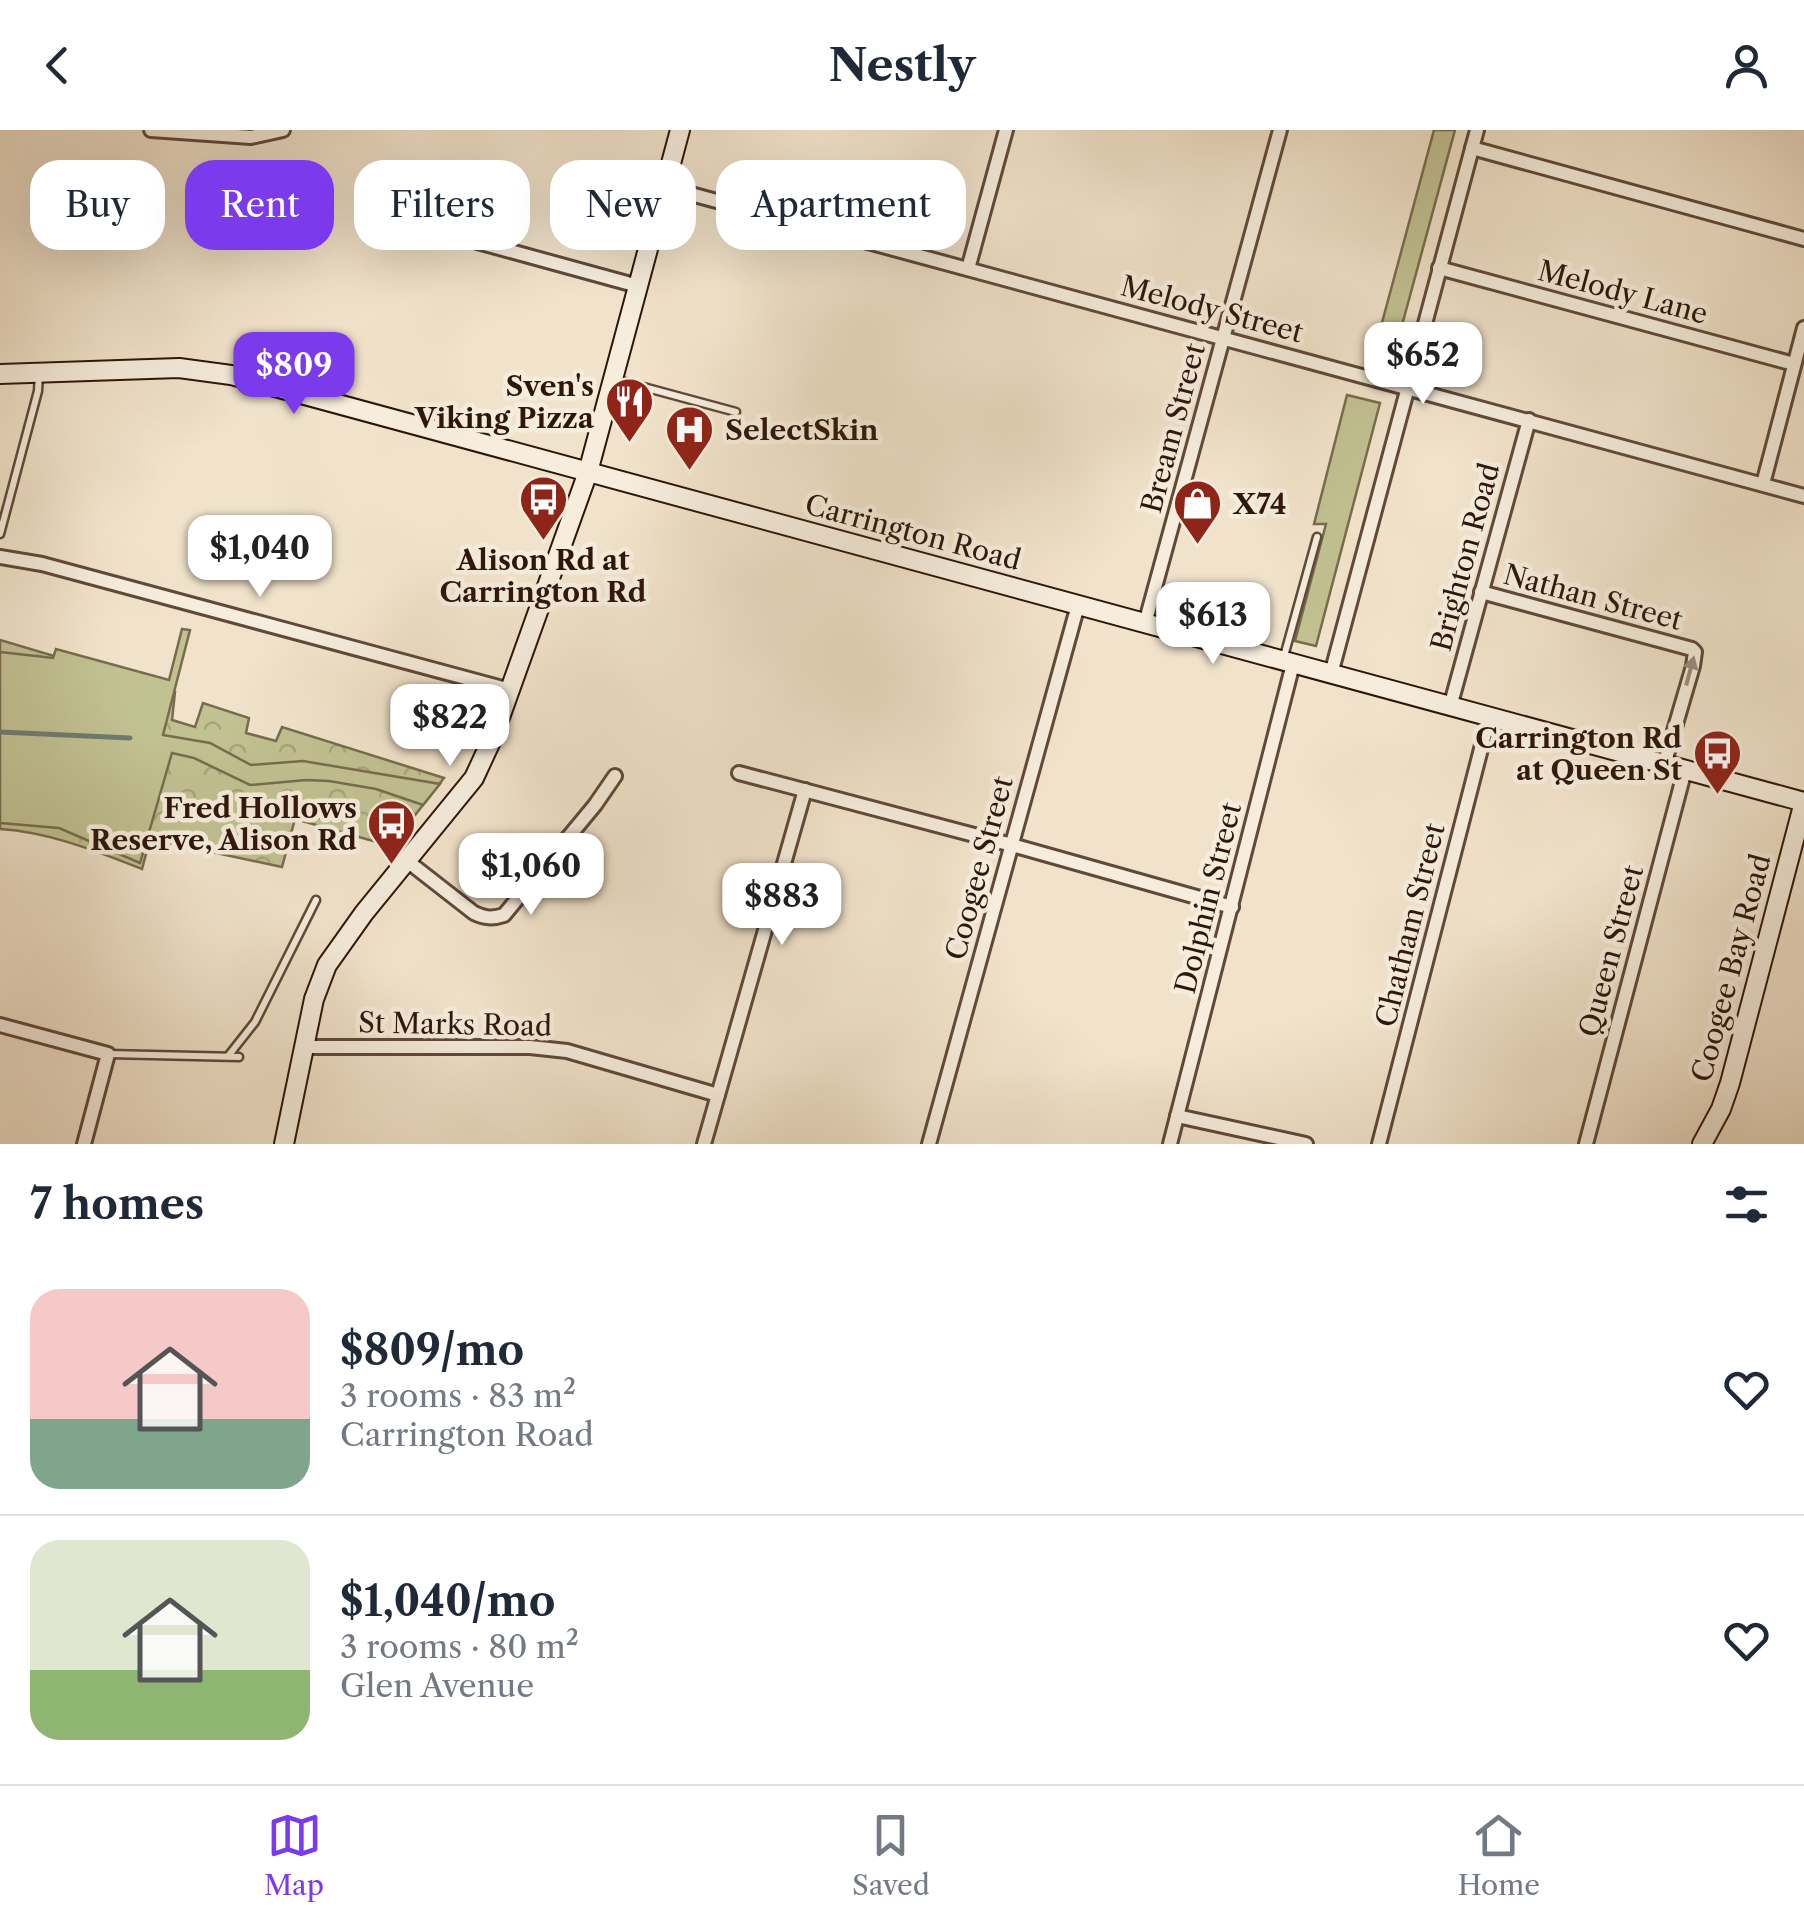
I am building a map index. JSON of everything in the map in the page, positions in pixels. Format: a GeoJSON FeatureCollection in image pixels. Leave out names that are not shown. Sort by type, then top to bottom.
{"type":"FeatureCollection","features":[{"type":"Feature","properties":{"kind":"main road"},"geometry":{"type":"LineString","coordinates":[[672,160],[680,130]]}},
{"type":"Feature","properties":{"kind":"main road"},"geometry":{"type":"LineString","coordinates":[[284,1144],[314,999],[327,965],[474,778],[487,752],[588,472],[648,250]]}},
{"type":"Feature","properties":{"kind":"main road","name":"Carrington Road"},"geometry":{"type":"LineString","coordinates":[[0,374],[179,368],[231,375],[1804,802]]}},
{"type":"Feature","properties":{"kind":"main road","name":"Coogee Bay Road"},"geometry":{"type":"LineString","coordinates":[[1702,1144],[1730,1083],[1804,802]]}},
{"type":"Feature","properties":{"kind":"street"},"geometry":{"type":"LineString","coordinates":[[152,130],[252,136],[283,130]]}},
{"type":"Feature","properties":{"kind":"street"},"geometry":{"type":"LineString","coordinates":[[968,269],[1006,130]]}},
{"type":"Feature","properties":{"kind":"street","name":"Bream Street"},"geometry":{"type":"LineString","coordinates":[[1145,624],[1280,130]]}},
{"type":"Feature","properties":{"kind":"street"},"geometry":{"type":"LineString","coordinates":[[1331,674],[1477,130]]}},
{"type":"Feature","properties":{"kind":"street"},"geometry":{"type":"LineString","coordinates":[[1472,148],[1804,238]]}},
{"type":"Feature","properties":{"kind":"street","name":"Melody Street"},"geometry":{"type":"LineString","coordinates":[[696,195],[1804,496]]}},
{"type":"Feature","properties":{"kind":"street"},"geometry":{"type":"LineString","coordinates":[[507,250],[638,286]]}},
{"type":"Feature","properties":{"kind":"street","name":"Melody Lane"},"geometry":{"type":"LineString","coordinates":[[1440,268],[1794,364]]}},
{"type":"Feature","properties":{"kind":"street"},"geometry":{"type":"LineString","coordinates":[[1763,484],[1804,328]]}},
{"type":"Feature","properties":{"kind":"street","name":"Brighton Road"},"geometry":{"type":"LineString","coordinates":[[1450,707],[1529,420]]}},
{"type":"Feature","properties":{"kind":"street"},"geometry":{"type":"LineString","coordinates":[[0,557],[42,564],[510,690]]}},
{"type":"Feature","properties":{"kind":"street","name":"Nathan Street"},"geometry":{"type":"LineString","coordinates":[[1481,592],[1695,652],[1664,764]]}},
{"type":"Feature","properties":{"kind":"street","name":"Coogee Street"},"geometry":{"type":"LineString","coordinates":[[929,1144],[1078,605]]}},
{"type":"Feature","properties":{"kind":"street","name":"Dolphin Street"},"geometry":{"type":"LineString","coordinates":[[1170,1144],[1232,907],[1288,663]]}},
{"type":"Feature","properties":{"kind":"street","name":"Chatham Street"},"geometry":{"type":"LineString","coordinates":[[1379,1144],[1489,718]]}},
{"type":"Feature","properties":{"kind":"street","name":"Queen Street"},"geometry":{"type":"LineString","coordinates":[[1586,1144],[1685,770]]}},
{"type":"Feature","properties":{"kind":"street"},"geometry":{"type":"LineString","coordinates":[[739,773],[1232,907]]}},
{"type":"Feature","properties":{"kind":"street"},"geometry":{"type":"LineString","coordinates":[[406,860],[474,913],[484,918],[504,916],[615,776]]}},
{"type":"Feature","properties":{"kind":"street"},"geometry":{"type":"LineString","coordinates":[[704,1144],[804,790]]}},
{"type":"Feature","properties":{"kind":"street"},"geometry":{"type":"LineString","coordinates":[[0,1025],[108,1054],[84,1144]]}},
{"type":"Feature","properties":{"kind":"street","name":"St Marks Road"},"geometry":{"type":"LineString","coordinates":[[304,1047],[530,1047],[567,1051],[718,1094]]}},
{"type":"Feature","properties":{"kind":"street"},"geometry":{"type":"LineString","coordinates":[[1177,1116],[1306,1144]]}},
{"type":"Feature","properties":{"kind":"lane"},"geometry":{"type":"LineString","coordinates":[[0,534],[38,391],[38,373]]}},
{"type":"Feature","properties":{"kind":"lane"},"geometry":{"type":"LineString","coordinates":[[613,379],[736,412]]}},
{"type":"Feature","properties":{"kind":"lane"},"geometry":{"type":"LineString","coordinates":[[1288,663],[1317,538]]}},
{"type":"Feature","properties":{"kind":"lane"},"geometry":{"type":"LineString","coordinates":[[229,1055],[255,1022],[316,900]]}},
{"type":"Feature","properties":{"kind":"lane"},"geometry":{"type":"LineString","coordinates":[[108,1054],[239,1056]]}},
{"type":"Feature","properties":{"kind":"green space"},"geometry":{"type":"Polygon","coordinates":[[[1434,130],[1455,130],[1392,362],[1373,356],[1434,130]]]}},
{"type":"Feature","properties":{"kind":"green space"},"geometry":{"type":"Polygon","coordinates":[[[1347,395],[1380,403],[1316,646],[1295,641],[1326,524],[1314,524],[1347,395]]]}},
{"type":"Feature","properties":{"kind":"green space"},"geometry":{"type":"Polygon","coordinates":[[[182,629],[190,630],[163,735],[210,743],[251,765],[303,761],[440,784],[423,805],[376,789],[329,781],[250,785],[194,758],[172,753],[140,863],[59,828],[0,823],[0,652],[53,658],[56,649],[169,680],[182,629]]]}},
{"type":"Feature","properties":{"kind":"green space"},"geometry":{"type":"Polygon","coordinates":[[[0,640],[175,692],[172,720],[195,727],[203,703],[249,718],[246,733],[276,741],[282,727],[444,778],[391,846],[295,819],[282,867],[150,839],[142,869],[54,838],[0,829],[0,640]]]}},
{"type":"Feature","properties":{"kind":"waterway"},"geometry":{"type":"LineString","coordinates":[[0,732],[130,738]]}},
{"type":"Feature","properties":{"kind":"place","name":"Sven's Viking Pizza"},"geometry":{"type":"Point","coordinates":[629,444]}},
{"type":"Feature","properties":{"kind":"place","name":"SelectSkin"},"geometry":{"type":"Point","coordinates":[690,472]}},
{"type":"Feature","properties":{"kind":"place","name":"Alison Rd at Carrington Rd"},"geometry":{"type":"Point","coordinates":[543,542]}},
{"type":"Feature","properties":{"kind":"place","name":"X74"},"geometry":{"type":"Point","coordinates":[1198,546]}},
{"type":"Feature","properties":{"kind":"place","name":"Carrington Rd at Queen St"},"geometry":{"type":"Point","coordinates":[1717,796]}},
{"type":"Feature","properties":{"kind":"place","name":"Fred Hollows Reserve, Alison Rd"},"geometry":{"type":"Point","coordinates":[392,866]}}]}
